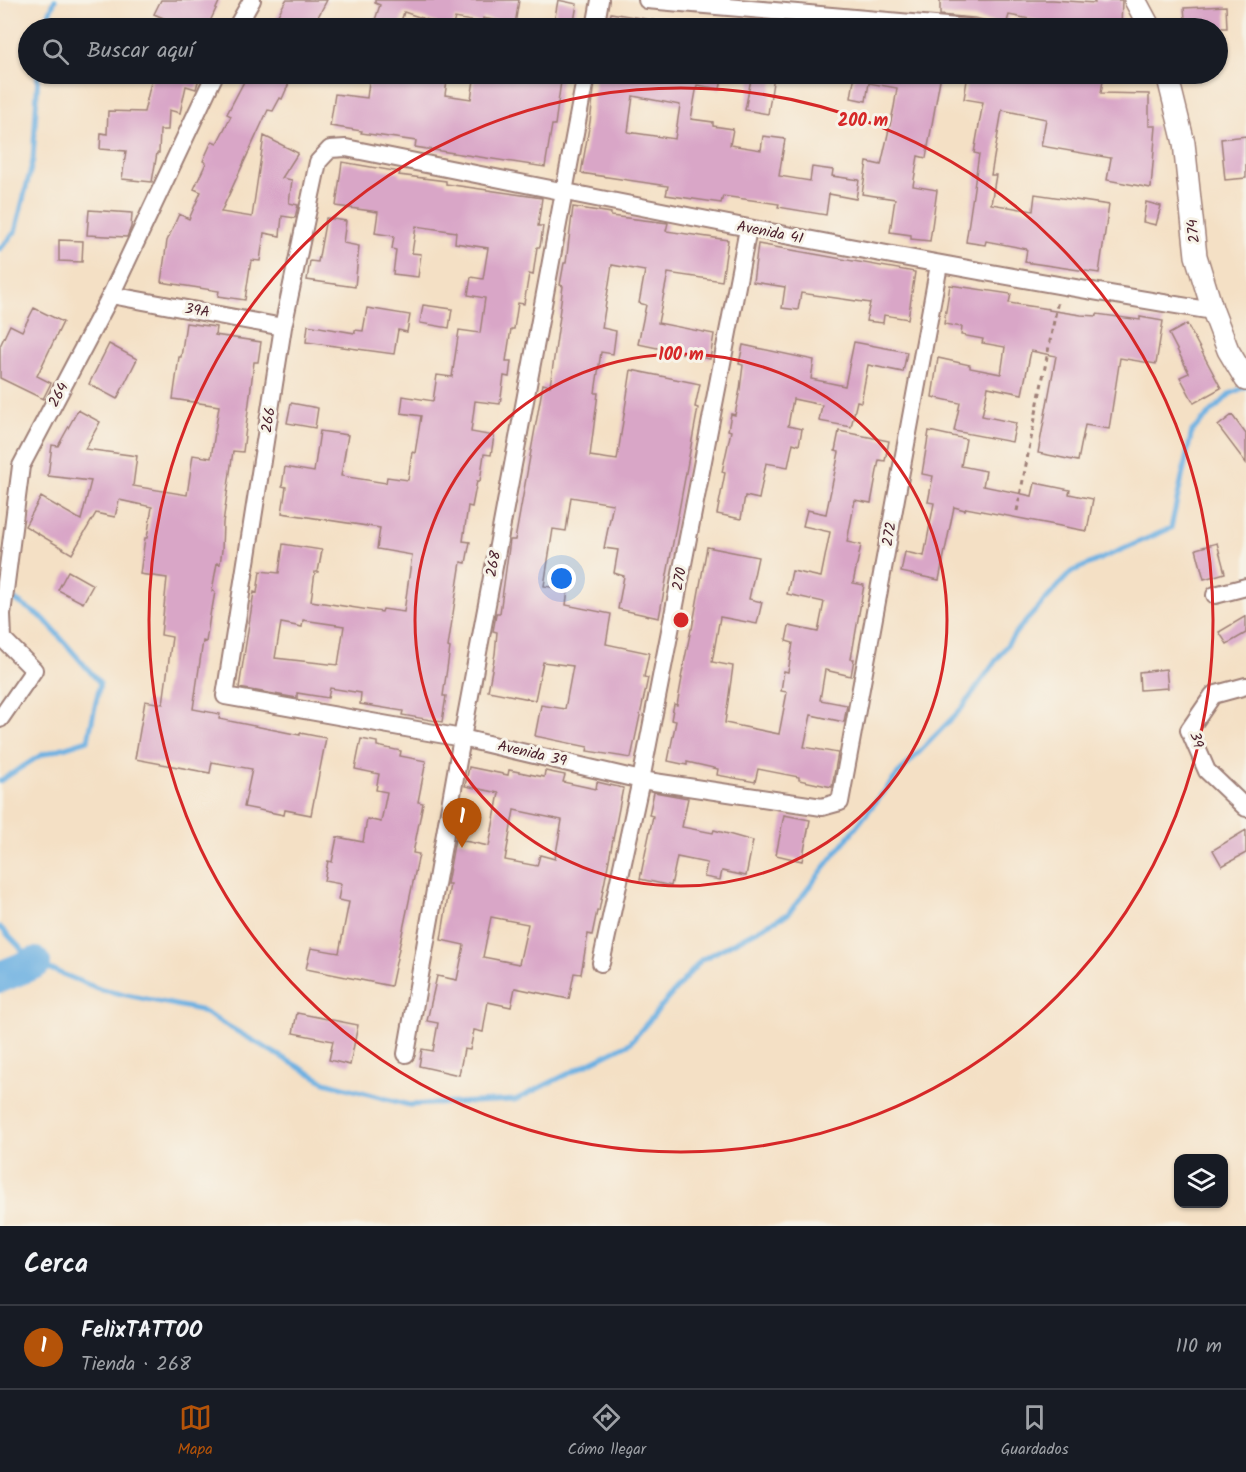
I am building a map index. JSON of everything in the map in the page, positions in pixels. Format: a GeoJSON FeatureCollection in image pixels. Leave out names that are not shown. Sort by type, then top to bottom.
{"type":"FeatureCollection","features":[{"type":"Feature","properties":{"kind":"street"},"geometry":{"type":"LineString","coordinates":[[242,18],[252,0]]}},
{"type":"Feature","properties":{"kind":"street"},"geometry":{"type":"LineString","coordinates":[[597,18],[600,0]]}},
{"type":"Feature","properties":{"kind":"street"},"geometry":{"type":"LineString","coordinates":[[647,0],[854,18]]}},
{"type":"Feature","properties":{"kind":"street"},"geometry":{"type":"LineString","coordinates":[[1135,0],[1145,18]]}},
{"type":"Feature","properties":{"kind":"street","name":"264"},"geometry":{"type":"LineString","coordinates":[[0,719],[33,670],[3,639],[2,614],[21,466],[111,295],[210,84]]}},
{"type":"Feature","properties":{"kind":"street","name":"268"},"geometry":{"type":"LineString","coordinates":[[406,1054],[462,738],[584,84]]}},
{"type":"Feature","properties":{"kind":"street","name":"274"},"geometry":{"type":"LineString","coordinates":[[1169,84],[1184,143],[1196,256],[1228,350],[1246,380]]}},
{"type":"Feature","properties":{"kind":"street","name":"Avenida 41"},"geometry":{"type":"LineString","coordinates":[[330,149],[346,148],[939,265],[1213,311]]}},
{"type":"Feature","properties":{"kind":"street","name":"266"},"geometry":{"type":"LineString","coordinates":[[225,696],[283,327],[318,162],[330,149]]}},
{"type":"Feature","properties":{"kind":"street","name":"270"},"geometry":{"type":"LineString","coordinates":[[601,963],[641,780],[748,229]]}},
{"type":"Feature","properties":{"kind":"street","name":"272"},"geometry":{"type":"LineString","coordinates":[[840,802],[939,265]]}},
{"type":"Feature","properties":{"kind":"street","name":"39A"},"geometry":{"type":"LineString","coordinates":[[111,295],[283,327]]}},
{"type":"Feature","properties":{"kind":"street"},"geometry":{"type":"LineString","coordinates":[[1215,595],[1246,587]]}},
{"type":"Feature","properties":{"kind":"street","name":"39"},"geometry":{"type":"LineString","coordinates":[[1246,686],[1213,695],[1190,730],[1207,771],[1246,808]]}},
{"type":"Feature","properties":{"kind":"street","name":"Avenida 39"},"geometry":{"type":"LineString","coordinates":[[225,696],[462,738],[641,780],[822,807],[840,802]]}},
{"type":"Feature","properties":{"kind":"path"},"geometry":{"type":"LineString","coordinates":[[1017,511],[1060,286]]}},
{"type":"Feature","properties":{"kind":"building"},"geometry":{"type":"Polygon","coordinates":[[[161,0],[220,0],[212,18],[163,18],[154,14],[161,0]]]}},
{"type":"Feature","properties":{"kind":"building"},"geometry":{"type":"Polygon","coordinates":[[[286,0],[327,0],[317,18],[276,18],[286,0]]]}},
{"type":"Feature","properties":{"kind":"building"},"geometry":{"type":"Polygon","coordinates":[[[375,0],[519,0],[516,18],[422,18],[404,12],[402,18],[376,18],[380,5],[375,3],[375,0]]]}},
{"type":"Feature","properties":{"kind":"building"},"geometry":{"type":"Polygon","coordinates":[[[558,0],[577,4],[575,18],[555,18],[558,0]]]}},
{"type":"Feature","properties":{"kind":"building"},"geometry":{"type":"Polygon","coordinates":[[[940,0],[1053,0],[1095,3],[1094,0],[1122,0],[1121,18],[1024,18],[1009,15],[1008,18],[974,18],[940,15],[940,0]]]}},
{"type":"Feature","properties":{"kind":"building"},"geometry":{"type":"Polygon","coordinates":[[[1226,6],[1227,18],[1185,18],[1184,8],[1226,6]]]}},
{"type":"Feature","properties":{"kind":"building"},"geometry":{"type":"Polygon","coordinates":[[[611,13],[640,18],[610,18],[611,13]]]}},
{"type":"Feature","properties":{"kind":"building"},"geometry":{"type":"Polygon","coordinates":[[[151,84],[197,84],[196,89],[186,86],[180,113],[169,110],[168,130],[160,130],[159,153],[157,153],[152,182],[122,179],[126,151],[100,149],[101,133],[107,134],[108,111],[144,112],[151,84]]]}},
{"type":"Feature","properties":{"kind":"building"},"geometry":{"type":"Polygon","coordinates":[[[243,84],[289,84],[273,111],[268,110],[221,212],[252,217],[264,136],[298,153],[282,178],[292,180],[289,203],[298,205],[295,218],[282,216],[280,236],[264,233],[260,261],[251,260],[245,300],[218,296],[219,291],[161,282],[167,241],[179,214],[189,219],[201,192],[194,189],[206,163],[203,161],[212,141],[217,143],[231,116],[227,114],[243,84]]]}},
{"type":"Feature","properties":{"kind":"building"},"geometry":{"type":"Polygon","coordinates":[[[369,84],[447,84],[445,95],[471,99],[473,84],[561,84],[555,125],[552,125],[545,167],[415,147],[416,141],[330,126],[335,94],[367,98],[369,84]]]}},
{"type":"Feature","properties":{"kind":"building"},"geometry":{"type":"Polygon","coordinates":[[[595,84],[721,84],[720,89],[697,85],[691,119],[713,122],[713,126],[733,129],[730,145],[761,150],[763,136],[785,139],[779,176],[810,181],[812,167],[833,170],[832,176],[859,180],[856,199],[829,194],[826,215],[778,207],[779,204],[723,196],[721,203],[666,195],[668,186],[581,173],[595,84]],[[633,96],[628,132],[675,139],[680,105],[633,96]]]}},
{"type":"Feature","properties":{"kind":"building"},"geometry":{"type":"Polygon","coordinates":[[[750,84],[773,84],[768,114],[745,110],[750,84]]]}},
{"type":"Feature","properties":{"kind":"building"},"geometry":{"type":"Polygon","coordinates":[[[853,84],[869,84],[866,101],[851,98],[853,84]]]}},
{"type":"Feature","properties":{"kind":"building"},"geometry":{"type":"Polygon","coordinates":[[[875,84],[939,84],[926,158],[918,156],[913,186],[937,190],[930,241],[911,239],[911,235],[890,232],[895,199],[862,194],[867,162],[881,165],[897,88],[875,84]]]}},
{"type":"Feature","properties":{"kind":"building"},"geometry":{"type":"Polygon","coordinates":[[[966,84],[1102,84],[1101,93],[1149,94],[1149,126],[1156,126],[1151,188],[1107,180],[1111,158],[1041,146],[1046,119],[1002,110],[991,175],[996,175],[991,204],[1033,211],[1035,194],[1109,205],[1099,273],[1025,262],[1027,249],[986,241],[985,245],[966,242],[979,154],[974,153],[983,102],[964,99],[966,84]]]}},
{"type":"Feature","properties":{"kind":"building"},"geometry":{"type":"Polygon","coordinates":[[[1246,136],[1246,178],[1225,180],[1221,139],[1246,136]]]}},
{"type":"Feature","properties":{"kind":"building"},"geometry":{"type":"Polygon","coordinates":[[[342,162],[400,172],[399,175],[446,181],[446,184],[542,198],[538,226],[543,226],[540,247],[537,247],[533,275],[529,274],[524,304],[518,303],[514,329],[511,329],[506,361],[511,361],[509,377],[504,376],[500,404],[475,401],[471,432],[494,436],[491,455],[484,454],[480,481],[477,481],[472,507],[468,506],[463,541],[470,542],[466,563],[461,562],[448,647],[450,648],[443,696],[446,696],[442,722],[402,715],[403,711],[360,704],[361,693],[330,688],[328,698],[297,693],[297,698],[239,688],[254,592],[257,593],[260,571],[279,573],[283,544],[322,550],[318,572],[315,572],[311,601],[382,612],[383,609],[404,612],[412,555],[377,549],[380,528],[282,513],[286,487],[282,486],[285,467],[314,472],[320,431],[348,435],[341,476],[386,483],[387,477],[408,480],[421,416],[401,413],[403,396],[433,401],[437,375],[452,377],[459,330],[480,333],[485,298],[468,295],[471,277],[483,279],[488,248],[455,243],[456,232],[416,226],[412,253],[421,254],[418,277],[393,274],[396,250],[392,249],[394,236],[375,233],[378,212],[336,206],[342,162]],[[303,620],[302,627],[281,623],[275,658],[338,665],[344,626],[303,620]]]}},
{"type":"Feature","properties":{"kind":"building"},"geometry":{"type":"Polygon","coordinates":[[[1146,202],[1161,206],[1156,225],[1143,222],[1146,202]]]}},
{"type":"Feature","properties":{"kind":"building"},"geometry":{"type":"Polygon","coordinates":[[[573,207],[611,213],[611,216],[668,223],[666,231],[728,240],[722,281],[668,273],[658,323],[714,334],[710,359],[638,344],[646,305],[639,303],[645,271],[612,265],[602,328],[616,331],[613,354],[601,352],[590,456],[617,460],[631,370],[700,384],[695,407],[698,408],[659,618],[618,609],[624,576],[614,573],[618,550],[604,548],[613,504],[571,497],[566,531],[553,529],[544,586],[568,590],[566,605],[611,614],[606,644],[649,653],[644,677],[648,678],[631,758],[587,751],[588,747],[535,736],[541,705],[565,709],[573,666],[543,662],[535,700],[488,691],[497,632],[493,631],[496,613],[500,613],[510,540],[515,540],[543,384],[550,386],[563,286],[560,285],[564,263],[566,263],[573,207]]]}},
{"type":"Feature","properties":{"kind":"building"},"geometry":{"type":"Polygon","coordinates":[[[89,210],[132,213],[131,227],[127,237],[87,235],[89,210]]]}},
{"type":"Feature","properties":{"kind":"building"},"geometry":{"type":"Polygon","coordinates":[[[326,218],[346,221],[343,243],[359,246],[355,287],[307,280],[310,261],[318,262],[326,218]]]}},
{"type":"Feature","properties":{"kind":"building"},"geometry":{"type":"Polygon","coordinates":[[[59,240],[83,241],[82,262],[59,261],[59,240]]]}},
{"type":"Feature","properties":{"kind":"building"},"geometry":{"type":"Polygon","coordinates":[[[758,244],[915,272],[908,319],[884,315],[883,323],[866,321],[870,303],[801,293],[798,310],[782,308],[785,287],[753,282],[758,244]]]}},
{"type":"Feature","properties":{"kind":"building"},"geometry":{"type":"Polygon","coordinates":[[[950,285],[1011,294],[1009,303],[1049,310],[1081,315],[1097,316],[1097,314],[1140,320],[1140,317],[1163,321],[1156,364],[1120,358],[1109,429],[1085,425],[1078,461],[1038,453],[1056,356],[1031,351],[1022,394],[988,387],[982,416],[1016,423],[1012,442],[954,431],[960,403],[932,397],[938,358],[970,365],[970,368],[1001,374],[1005,347],[982,343],[983,339],[961,335],[962,327],[944,324],[950,285]]]}},
{"type":"Feature","properties":{"kind":"building"},"geometry":{"type":"Polygon","coordinates":[[[423,305],[452,309],[449,328],[420,323],[423,305]]]}},
{"type":"Feature","properties":{"kind":"building"},"geometry":{"type":"Polygon","coordinates":[[[34,308],[63,322],[37,376],[51,383],[43,399],[0,378],[0,346],[10,325],[22,331],[34,308]]]}},
{"type":"Feature","properties":{"kind":"building"},"geometry":{"type":"Polygon","coordinates":[[[367,308],[410,315],[407,332],[398,330],[394,354],[306,342],[308,325],[355,333],[355,330],[363,331],[367,308]]]}},
{"type":"Feature","properties":{"kind":"building"},"geometry":{"type":"Polygon","coordinates":[[[186,323],[216,327],[215,335],[261,342],[258,362],[254,362],[243,452],[233,451],[220,564],[217,563],[212,591],[215,592],[206,642],[203,641],[193,709],[220,714],[219,719],[326,738],[311,815],[285,810],[284,815],[244,807],[252,769],[212,762],[210,773],[135,759],[145,701],[163,704],[172,637],[161,635],[167,578],[140,574],[152,507],[119,500],[115,517],[96,513],[72,554],[25,526],[41,497],[81,520],[91,481],[48,476],[52,445],[58,446],[78,410],[100,422],[85,449],[137,456],[133,486],[187,495],[193,455],[211,458],[219,406],[173,399],[186,323]]]}},
{"type":"Feature","properties":{"kind":"building"},"geometry":{"type":"Polygon","coordinates":[[[1187,324],[1221,388],[1194,403],[1180,377],[1189,373],[1169,334],[1187,324]]]}},
{"type":"Feature","properties":{"kind":"building"},"geometry":{"type":"Polygon","coordinates":[[[854,342],[907,352],[903,372],[868,365],[861,402],[857,401],[851,427],[819,421],[822,405],[793,399],[788,426],[802,429],[799,445],[793,443],[788,467],[766,463],[759,499],[745,496],[741,519],[717,514],[725,473],[722,472],[731,431],[728,430],[731,414],[735,415],[740,389],[743,365],[739,364],[743,345],[814,360],[811,379],[845,386],[854,342]]]}},
{"type":"Feature","properties":{"kind":"building"},"geometry":{"type":"Polygon","coordinates":[[[109,344],[137,359],[117,399],[89,384],[109,344]]]}},
{"type":"Feature","properties":{"kind":"building"},"geometry":{"type":"Polygon","coordinates":[[[291,403],[318,408],[315,428],[287,423],[291,403]]]}},
{"type":"Feature","properties":{"kind":"building"},"geometry":{"type":"Polygon","coordinates":[[[1232,415],[1246,434],[1246,463],[1218,426],[1232,415]]]}},
{"type":"Feature","properties":{"kind":"building"},"geometry":{"type":"Polygon","coordinates":[[[839,431],[889,441],[885,461],[879,460],[871,503],[855,500],[847,542],[861,545],[853,583],[864,585],[851,659],[854,659],[851,676],[825,670],[820,700],[847,705],[844,722],[811,715],[804,747],[838,753],[832,787],[799,780],[799,777],[758,769],[755,782],[717,775],[718,769],[687,762],[687,765],[668,761],[676,721],[671,720],[674,704],[677,705],[707,547],[758,557],[749,599],[762,602],[757,624],[720,617],[712,662],[733,666],[725,723],[779,734],[787,692],[781,691],[784,671],[788,672],[793,643],[786,641],[789,626],[818,632],[824,602],[787,594],[792,571],[821,577],[830,532],[803,526],[807,510],[826,514],[839,452],[835,451],[839,431]]]}},
{"type":"Feature","properties":{"kind":"building"},"geometry":{"type":"Polygon","coordinates":[[[929,431],[966,439],[961,466],[986,471],[983,486],[1032,496],[1035,483],[1070,490],[1069,494],[1093,499],[1087,531],[954,507],[939,580],[901,572],[905,552],[924,556],[934,503],[928,502],[933,476],[922,474],[929,431]]]}},
{"type":"Feature","properties":{"kind":"building"},"geometry":{"type":"Polygon","coordinates":[[[1217,543],[1225,573],[1204,579],[1196,549],[1217,543]]]}},
{"type":"Feature","properties":{"kind":"building"},"geometry":{"type":"Polygon","coordinates":[[[68,571],[93,585],[83,603],[58,590],[68,571]]]}},
{"type":"Feature","properties":{"kind":"building"},"geometry":{"type":"Polygon","coordinates":[[[1246,616],[1246,633],[1227,644],[1219,632],[1246,616]]]}},
{"type":"Feature","properties":{"kind":"building"},"geometry":{"type":"Polygon","coordinates":[[[1166,669],[1168,688],[1140,690],[1139,672],[1166,669]]]}},
{"type":"Feature","properties":{"kind":"building"},"geometry":{"type":"Polygon","coordinates":[[[361,739],[377,742],[377,746],[401,751],[400,756],[426,761],[418,802],[423,803],[413,853],[419,854],[391,986],[306,969],[311,948],[339,953],[349,902],[338,900],[341,884],[324,881],[328,861],[332,862],[337,837],[363,842],[367,819],[381,822],[387,792],[376,790],[379,774],[355,769],[361,739]]]}},
{"type":"Feature","properties":{"kind":"building"},"geometry":{"type":"Polygon","coordinates":[[[469,767],[508,775],[509,770],[544,777],[545,771],[565,775],[563,782],[596,789],[597,782],[623,788],[599,911],[597,911],[592,935],[588,934],[581,974],[574,973],[569,999],[515,988],[511,1007],[488,1002],[483,1032],[474,1030],[470,1050],[464,1049],[459,1075],[419,1066],[422,1049],[433,1051],[438,1023],[427,1021],[437,976],[457,980],[464,945],[441,940],[455,839],[489,846],[499,793],[465,786],[469,767]],[[514,810],[505,860],[537,866],[540,855],[555,859],[562,820],[514,810]],[[491,917],[483,957],[519,964],[528,924],[491,917]]]}},
{"type":"Feature","properties":{"kind":"building"},"geometry":{"type":"Polygon","coordinates":[[[654,792],[688,798],[682,827],[713,833],[714,830],[753,841],[746,876],[722,871],[720,880],[704,877],[707,863],[677,857],[671,886],[640,879],[653,816],[649,815],[654,792]]]}},
{"type":"Feature","properties":{"kind":"building"},"geometry":{"type":"Polygon","coordinates":[[[784,815],[810,820],[802,861],[776,855],[784,815]]]}},
{"type":"Feature","properties":{"kind":"building"},"geometry":{"type":"Polygon","coordinates":[[[1246,830],[1246,853],[1222,866],[1213,850],[1246,830]]]}},
{"type":"Feature","properties":{"kind":"building"},"geometry":{"type":"Polygon","coordinates":[[[297,1013],[358,1025],[350,1065],[329,1060],[333,1041],[293,1033],[297,1013]]]}},
{"type":"Feature","properties":{"kind":"waterway"},"geometry":{"type":"LineString","coordinates":[[47,18],[55,0]]}},
{"type":"Feature","properties":{"kind":"waterway"},"geometry":{"type":"LineString","coordinates":[[0,249],[15,232],[33,160],[37,84]]}},
{"type":"Feature","properties":{"kind":"waterway"},"geometry":{"type":"LineString","coordinates":[[0,927],[35,963],[102,990],[200,1010],[325,1082],[409,1105],[515,1100],[630,1043],[701,960],[788,914],[897,775],[962,708],[1017,631],[1071,572],[1171,528],[1192,431],[1230,394],[1245,387]]}},
{"type":"Feature","properties":{"kind":"waterway"},"geometry":{"type":"LineString","coordinates":[[0,781],[41,755],[88,740],[100,683],[44,619],[6,594]]}},
{"type":"Feature","properties":{"kind":"waterway"},"geometry":{"type":"LineString","coordinates":[[0,977],[35,963]]}},
{"type":"Feature","properties":{"kind":"place","name":"FelixTATTOO"},"geometry":{"type":"Point","coordinates":[462,848]}}]}
